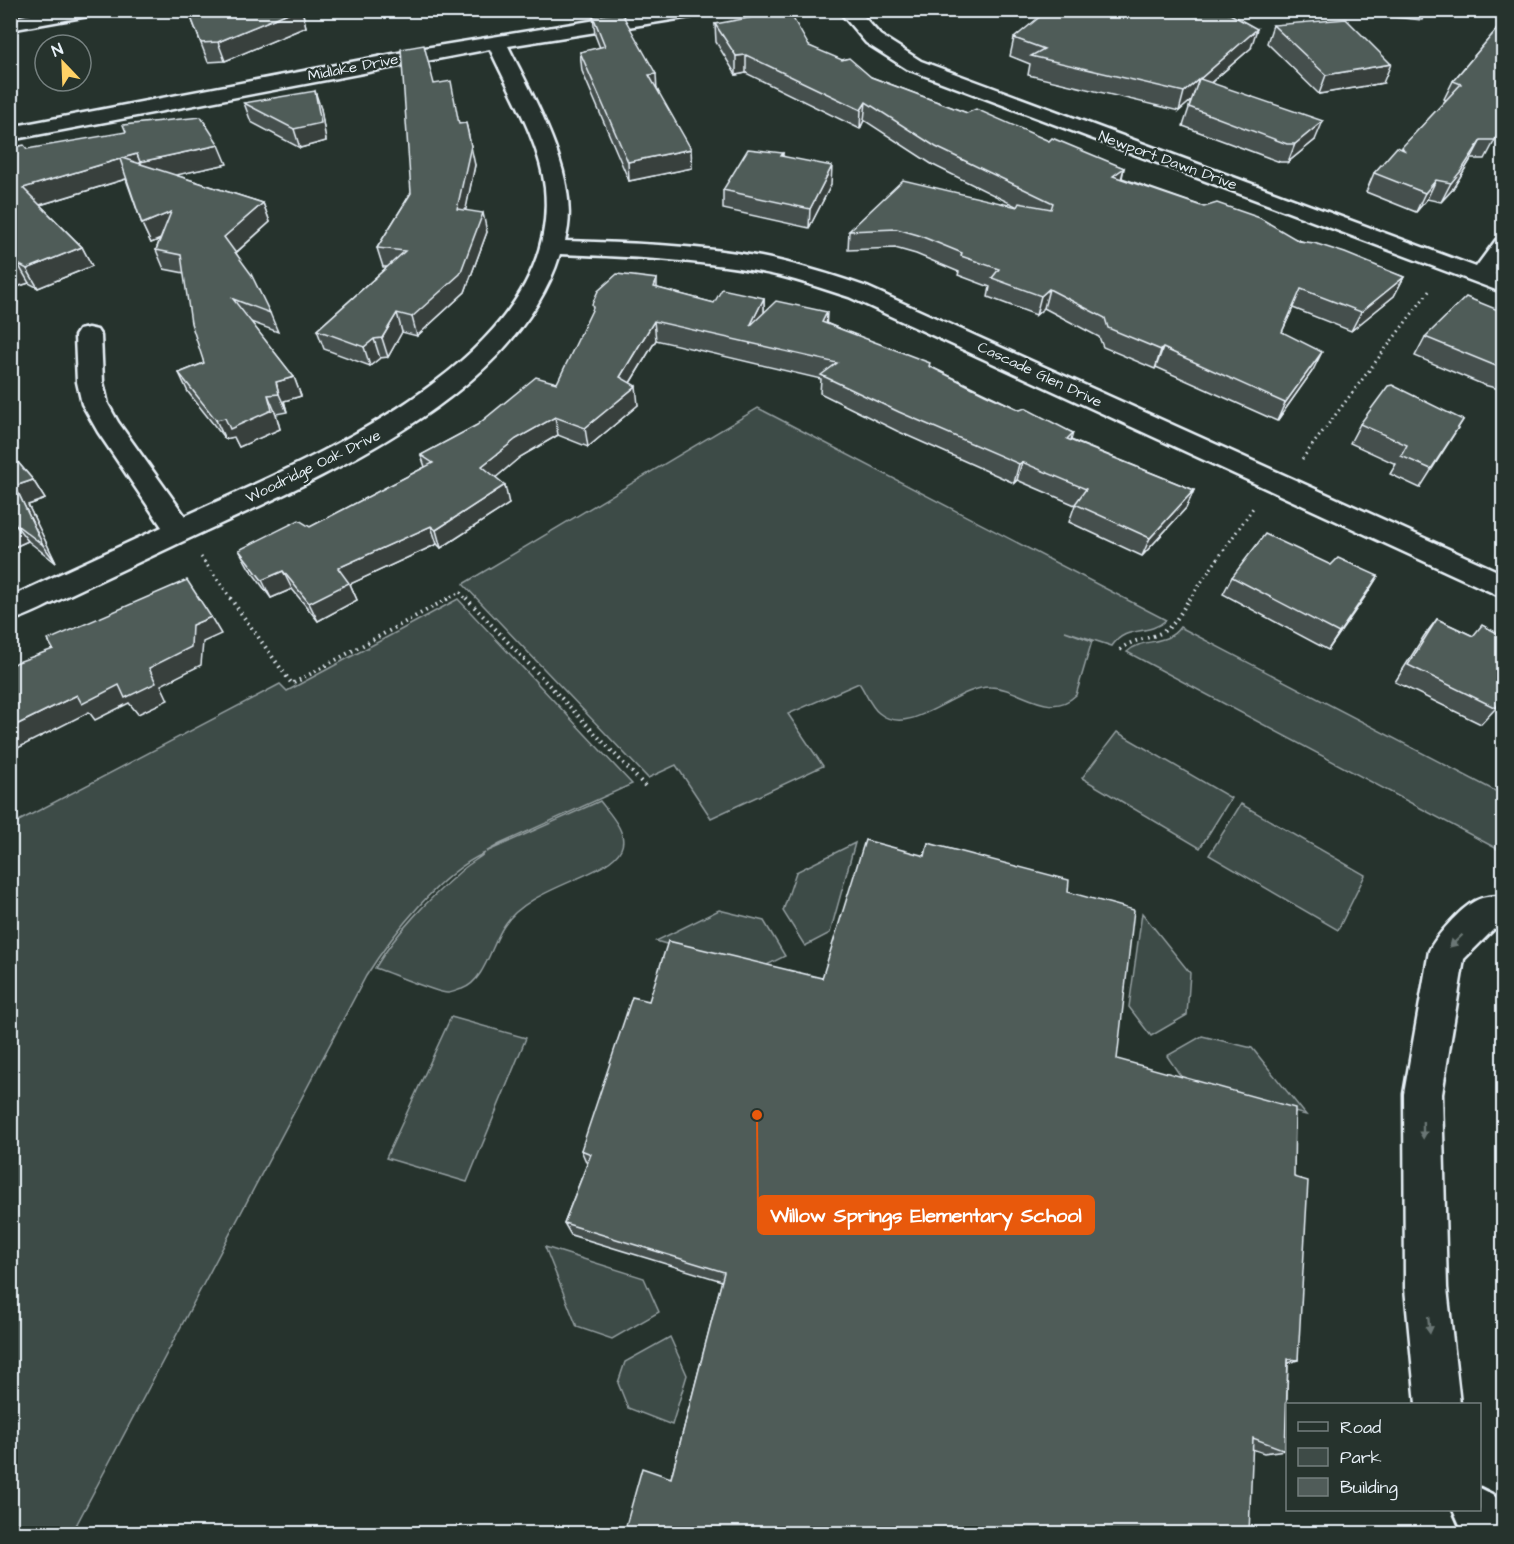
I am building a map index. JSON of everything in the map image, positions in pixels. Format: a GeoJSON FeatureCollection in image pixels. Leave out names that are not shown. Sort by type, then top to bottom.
{"type":"FeatureCollection","features":[{"type":"Feature","properties":{"kind":"street"},"geometry":{"type":"LineString","coordinates":[[10,24],[88,10]]}},
{"type":"Feature","properties":{"kind":"street","name":"Midlake Drive"},"geometry":{"type":"LineString","coordinates":[[10,134],[363,65],[697,10]]}},
{"type":"Feature","properties":{"kind":"street","name":"Newport Dawn Drive"},"geometry":{"type":"LineString","coordinates":[[847,10],[873,39],[914,65],[1503,286]]}},
{"type":"Feature","properties":{"kind":"street","name":"Woodridge Oak Drive"},"geometry":{"type":"LineString","coordinates":[[10,610],[339,456],[390,427],[432,398],[471,366],[503,334],[540,277],[552,247],[556,217],[556,189],[550,164],[496,42]]}},
{"type":"Feature","properties":{"kind":"street"},"geometry":{"type":"LineString","coordinates":[[1481,277],[1503,245]]}},
{"type":"Feature","properties":{"kind":"street","name":"Cascade Glen Drive"},"geometry":{"type":"LineString","coordinates":[[552,247],[682,253],[750,262],[811,276],[858,292],[1503,587]]}},
{"type":"Feature","properties":{"kind":"street"},"geometry":{"type":"LineString","coordinates":[[88,336],[90,382],[96,404],[107,426],[179,530]]}},
{"type":"Feature","properties":{"kind":"street"},"geometry":{"type":"LineString","coordinates":[[1438,1403],[1426,1288],[1423,1094],[1447,951],[1486,913],[1503,912]]}},
{"type":"Feature","properties":{"kind":"street"},"geometry":{"type":"LineString","coordinates":[[1478,1511],[1499,1533]]}},
{"type":"Feature","properties":{"kind":"path"},"geometry":{"type":"LineString","coordinates":[[1298,464],[1434,285]]}},
{"type":"Feature","properties":{"kind":"path"},"geometry":{"type":"LineString","coordinates":[[1120,650],[1127,642],[1161,634],[1170,627],[1254,507]]}},
{"type":"Feature","properties":{"kind":"path"},"geometry":{"type":"LineString","coordinates":[[201,557],[292,684],[460,592],[647,788]]}},
{"type":"Feature","properties":{"kind":"green space"},"geometry":{"type":"Polygon","coordinates":[[[758,408],[1166,620],[1152,628],[1124,635],[1112,646],[1065,631],[1092,641],[1076,695],[1066,702],[1055,705],[1034,701],[1001,688],[990,687],[963,694],[919,716],[905,720],[891,719],[876,710],[859,683],[788,714],[823,766],[711,818],[676,765],[648,778],[463,584],[758,408]]]}},
{"type":"Feature","properties":{"kind":"green space"},"geometry":{"type":"Polygon","coordinates":[[[458,599],[632,784],[486,852],[600,801],[620,830],[623,843],[621,849],[613,859],[601,867],[549,891],[516,912],[499,934],[482,971],[470,985],[453,992],[435,990],[375,968],[404,928],[426,904],[462,870],[485,853],[451,875],[418,907],[389,942],[366,976],[72,1533],[11,1533],[11,825],[280,684],[287,691],[458,599]]]}},
{"type":"Feature","properties":{"kind":"green space"},"geometry":{"type":"Polygon","coordinates":[[[1180,627],[1503,795],[1503,852],[1127,652],[1133,647],[1168,637],[1180,627]]]}},
{"type":"Feature","properties":{"kind":"green space"},"geometry":{"type":"Polygon","coordinates":[[[1117,732],[1231,798],[1200,848],[1082,778],[1117,732]]]}},
{"type":"Feature","properties":{"kind":"green space"},"geometry":{"type":"Polygon","coordinates":[[[1241,804],[1365,875],[1338,930],[1209,855],[1241,804]]]}},
{"type":"Feature","properties":{"kind":"green space"},"geometry":{"type":"Polygon","coordinates":[[[855,843],[830,933],[805,946],[783,911],[796,872],[855,843]]]}},
{"type":"Feature","properties":{"kind":"green space"},"geometry":{"type":"Polygon","coordinates":[[[719,910],[764,921],[785,956],[757,970],[656,941],[719,910]]]}},
{"type":"Feature","properties":{"kind":"green space"},"geometry":{"type":"Polygon","coordinates":[[[1142,913],[1190,973],[1187,1015],[1151,1036],[1129,1007],[1142,913]]]}},
{"type":"Feature","properties":{"kind":"green space"},"geometry":{"type":"Polygon","coordinates":[[[451,1017],[526,1038],[467,1182],[386,1158],[451,1017]]]}},
{"type":"Feature","properties":{"kind":"green space"},"geometry":{"type":"Polygon","coordinates":[[[1202,1036],[1252,1048],[1306,1115],[1186,1084],[1167,1056],[1202,1036]]]}},
{"type":"Feature","properties":{"kind":"green space"},"geometry":{"type":"Polygon","coordinates":[[[545,1247],[644,1278],[659,1312],[612,1339],[577,1327],[545,1247]]]}},
{"type":"Feature","properties":{"kind":"green space"},"geometry":{"type":"Polygon","coordinates":[[[670,1337],[687,1375],[672,1425],[628,1408],[618,1383],[625,1362],[670,1337]]]}},
{"type":"Feature","properties":{"kind":"building"},"geometry":{"type":"Polygon","coordinates":[[[199,10],[295,10],[218,42],[201,43],[189,12],[199,10]]]}},
{"type":"Feature","properties":{"kind":"building"},"geometry":{"type":"Polygon","coordinates":[[[1048,10],[1223,10],[1257,29],[1200,79],[1323,121],[1295,144],[1287,144],[1189,107],[1199,79],[1184,92],[1031,56],[1044,49],[1014,38],[1048,10]]]}},
{"type":"Feature","properties":{"kind":"building"},"geometry":{"type":"Polygon","coordinates":[[[621,12],[656,74],[649,75],[691,149],[628,162],[580,52],[605,46],[593,16],[621,12]]]}},
{"type":"Feature","properties":{"kind":"building"},"geometry":{"type":"Polygon","coordinates":[[[790,13],[809,46],[842,60],[849,58],[871,77],[967,113],[976,109],[1049,141],[1052,138],[1124,168],[1113,176],[1204,207],[1217,203],[1260,218],[1299,241],[1314,243],[1345,253],[1404,277],[1361,312],[1301,289],[1282,332],[1322,352],[1285,403],[1163,348],[1161,350],[1108,328],[1105,318],[1049,289],[1041,296],[992,278],[999,269],[961,256],[962,253],[918,235],[897,229],[849,231],[903,180],[1017,207],[1019,203],[1051,209],[1053,203],[936,147],[866,102],[861,110],[746,55],[736,56],[715,24],[770,14],[773,16],[790,13]]]}},
{"type":"Feature","properties":{"kind":"building"},"geometry":{"type":"Polygon","coordinates":[[[1346,19],[1391,64],[1326,75],[1273,25],[1346,19]]]}},
{"type":"Feature","properties":{"kind":"building"},"geometry":{"type":"Polygon","coordinates":[[[1503,22],[1503,122],[1495,140],[1481,140],[1451,183],[1436,180],[1425,193],[1374,173],[1397,147],[1404,150],[1402,147],[1461,84],[1453,81],[1503,22]]]}},
{"type":"Feature","properties":{"kind":"building"},"geometry":{"type":"Polygon","coordinates":[[[424,45],[434,84],[451,81],[459,124],[466,123],[471,146],[457,209],[483,213],[460,274],[412,317],[397,313],[382,338],[374,339],[364,347],[317,330],[405,251],[377,248],[411,193],[401,49],[424,45]]]}},
{"type":"Feature","properties":{"kind":"building"},"geometry":{"type":"Polygon","coordinates":[[[315,91],[321,123],[294,129],[244,103],[315,91]]]}},
{"type":"Feature","properties":{"kind":"building"},"geometry":{"type":"Polygon","coordinates":[[[201,117],[219,145],[140,162],[137,154],[122,158],[263,203],[224,237],[251,274],[270,313],[233,299],[294,377],[276,382],[279,394],[268,395],[272,410],[230,429],[225,418],[216,420],[179,373],[204,363],[191,323],[181,255],[156,250],[171,212],[142,224],[120,159],[23,188],[82,247],[27,269],[18,264],[10,266],[10,148],[24,145],[27,149],[126,132],[123,125],[201,117]]]}},
{"type":"Feature","properties":{"kind":"building"},"geometry":{"type":"Polygon","coordinates":[[[748,149],[783,153],[781,156],[832,166],[810,209],[723,190],[748,149]]]}},
{"type":"Feature","properties":{"kind":"building"},"geometry":{"type":"Polygon","coordinates":[[[617,274],[657,279],[654,287],[714,303],[722,289],[764,298],[750,326],[776,301],[827,312],[822,322],[930,363],[929,366],[985,394],[1020,410],[1025,408],[1073,433],[1067,439],[1194,490],[1150,538],[1075,504],[1086,489],[1022,462],[1019,464],[821,375],[837,363],[654,321],[620,377],[636,386],[585,428],[555,417],[516,439],[482,466],[505,485],[436,530],[431,526],[338,568],[349,583],[309,603],[283,571],[262,580],[239,550],[299,520],[310,527],[433,463],[421,455],[477,425],[536,377],[557,383],[593,308],[592,304],[598,291],[617,274]]]}},
{"type":"Feature","properties":{"kind":"building"},"geometry":{"type":"Polygon","coordinates":[[[1466,297],[1503,312],[1503,368],[1425,337],[1466,297]]]}},
{"type":"Feature","properties":{"kind":"building"},"geometry":{"type":"Polygon","coordinates":[[[1392,385],[1463,420],[1431,469],[1401,456],[1407,445],[1360,424],[1388,386],[1392,385]]]}},
{"type":"Feature","properties":{"kind":"building"},"geometry":{"type":"Polygon","coordinates":[[[10,453],[33,480],[15,486],[43,545],[14,523],[10,525],[10,453]]]}},
{"type":"Feature","properties":{"kind":"building"},"geometry":{"type":"Polygon","coordinates":[[[1265,534],[1331,565],[1338,558],[1378,576],[1339,633],[1232,577],[1265,534]]]}},
{"type":"Feature","properties":{"kind":"building"},"geometry":{"type":"Polygon","coordinates":[[[187,580],[211,617],[192,625],[191,647],[149,668],[156,683],[125,698],[119,685],[82,704],[77,695],[10,728],[10,665],[53,649],[48,640],[187,580]]]}},
{"type":"Feature","properties":{"kind":"building"},"geometry":{"type":"Polygon","coordinates":[[[1437,619],[1473,636],[1482,625],[1503,636],[1503,696],[1496,708],[1408,665],[1437,619]]]}},
{"type":"Feature","properties":{"kind":"building"},"geometry":{"type":"Polygon","coordinates":[[[865,840],[925,856],[928,843],[1069,880],[1068,892],[1134,910],[1117,1059],[1295,1108],[1294,1177],[1308,1181],[1298,1360],[1288,1359],[1285,1450],[1253,1438],[1249,1533],[624,1533],[642,1468],[671,1478],[724,1272],[564,1223],[591,1154],[581,1150],[632,997],[649,1001],[668,941],[822,978],[865,840]]]}},
{"type":"Feature","properties":{"kind":"place","name":"Willow Springs Elementary School"},"geometry":{"type":"Point","coordinates":[757,1115]}}]}
